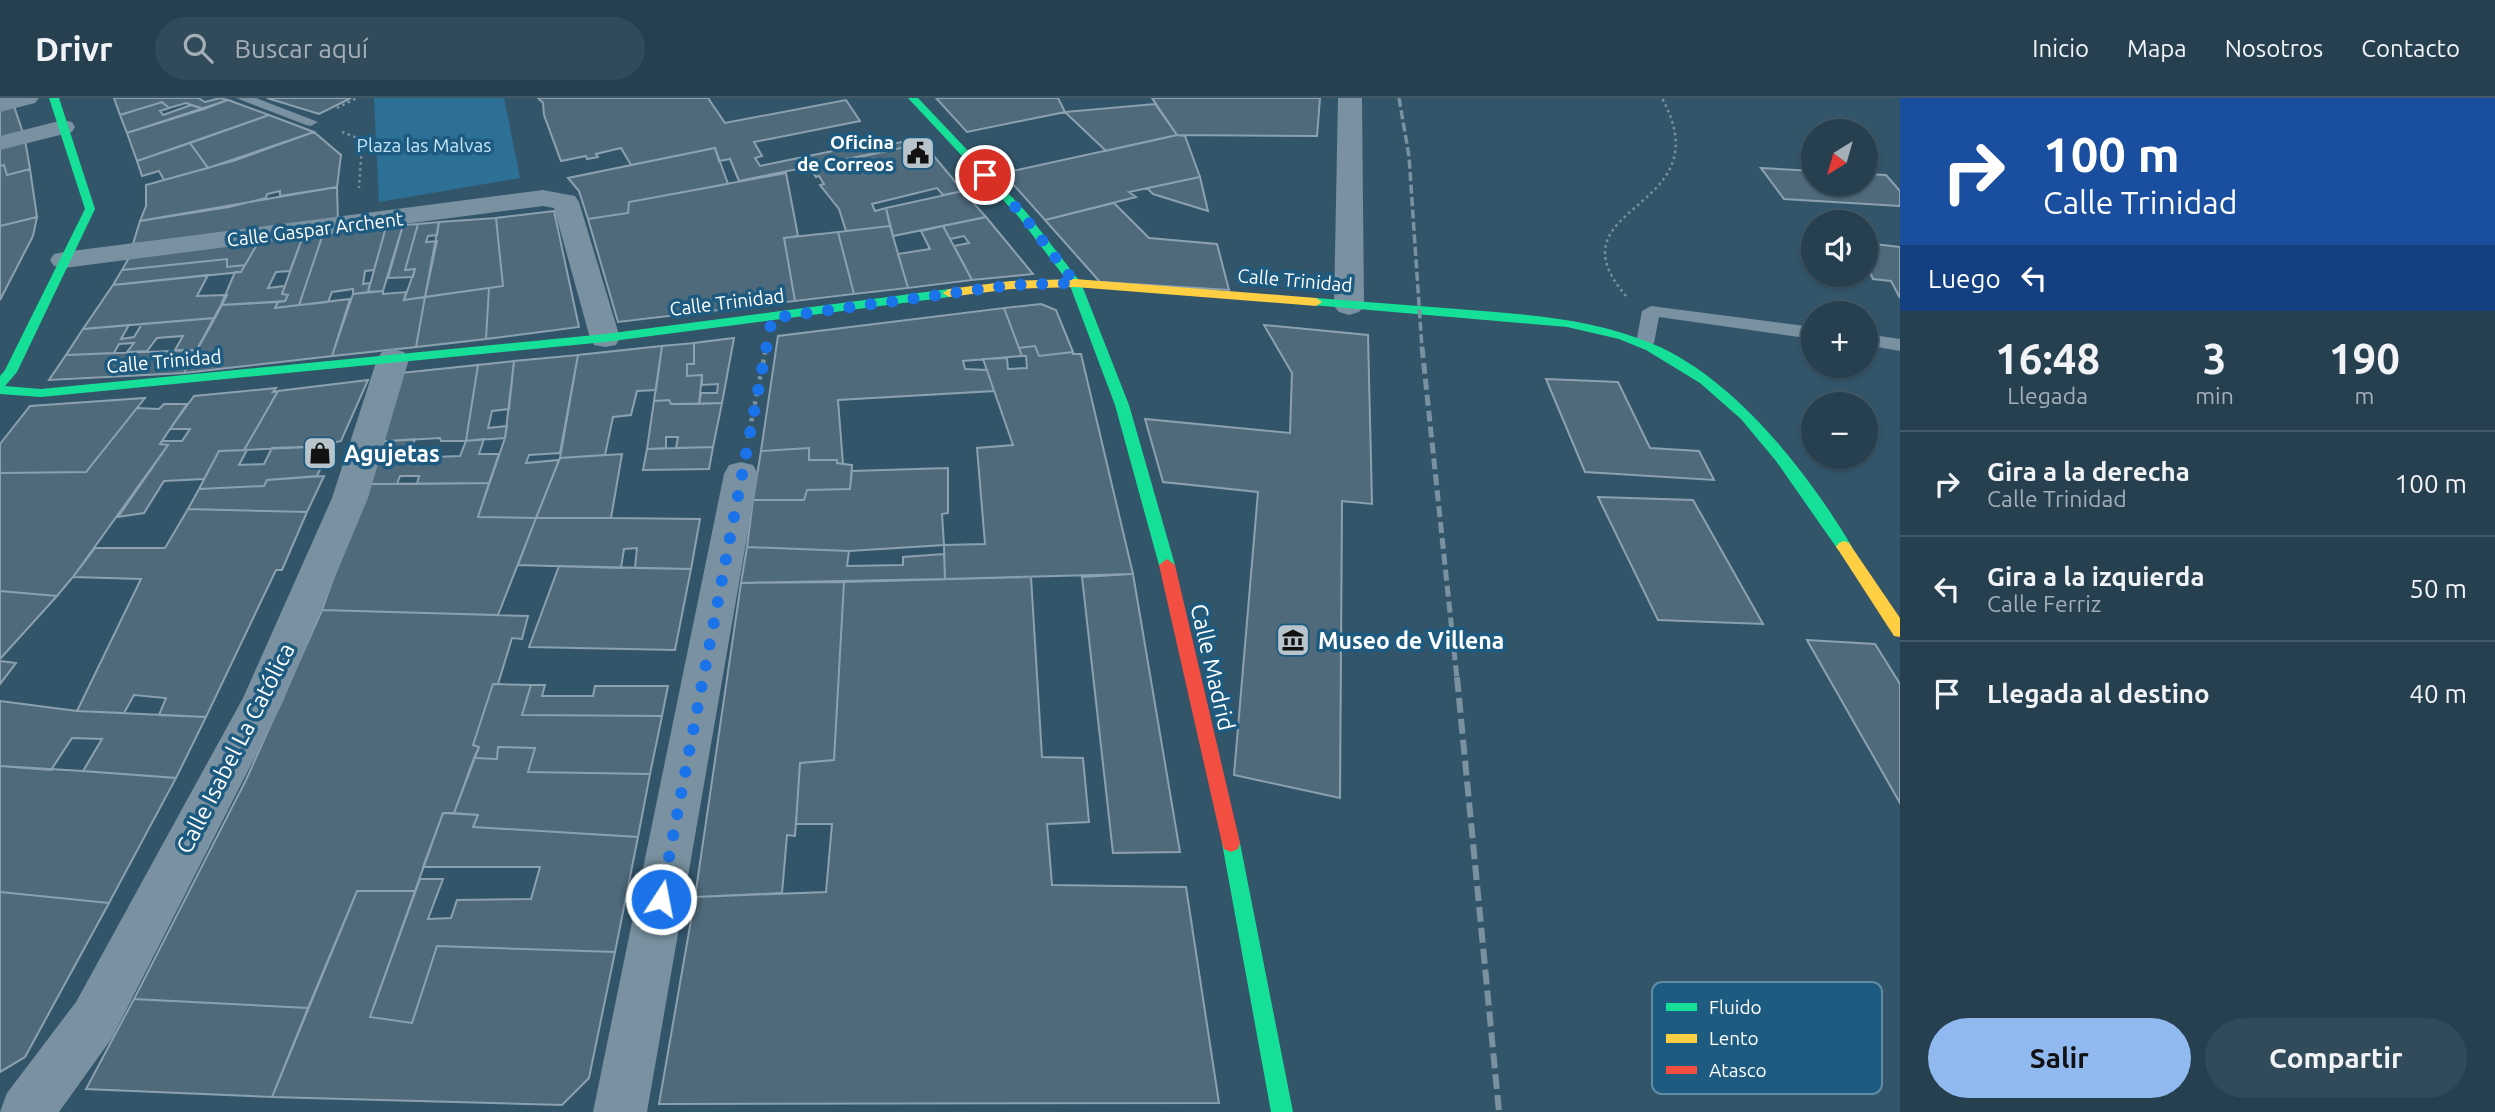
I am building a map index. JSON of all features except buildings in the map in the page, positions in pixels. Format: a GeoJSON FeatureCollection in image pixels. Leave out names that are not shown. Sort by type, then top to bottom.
{"type":"FeatureCollection","features":[{"type":"Feature","properties":{"kind":"street"},"geometry":{"type":"LineString","coordinates":[[0,105],[27,98]]}},
{"type":"Feature","properties":{"kind":"street"},"geometry":{"type":"LineString","coordinates":[[0,384],[11,372],[90,209],[54,98]]}},
{"type":"Feature","properties":{"kind":"street","name":"Calle Madrid"},"geometry":{"type":"LineString","coordinates":[[913,98],[1022,214],[1075,283],[1122,405],[1160,533],[1241,886],[1282,1112]]}},
{"type":"Feature","properties":{"kind":"street"},"geometry":{"type":"LineString","coordinates":[[1349,306],[1350,98]]}},
{"type":"Feature","properties":{"kind":"street"},"geometry":{"type":"LineString","coordinates":[[0,143],[62,127]]}},
{"type":"Feature","properties":{"kind":"street","name":"Calle Gaspar Archent"},"geometry":{"type":"LineString","coordinates":[[64,260],[543,198],[566,202],[605,338]]}},
{"type":"Feature","properties":{"kind":"street","name":"Calle Trinidad"},"geometry":{"type":"LineString","coordinates":[[0,390],[41,393],[605,338],[1011,285],[1075,283],[1571,322],[1611,331],[1645,343],[1676,359],[1730,399],[1796,475],[1900,631]]}},
{"type":"Feature","properties":{"kind":"street","name":"Calle Isabel La Católica"},"geometry":{"type":"LineString","coordinates":[[26,1112],[94,1020],[261,704],[350,498],[393,359]]}},
{"type":"Feature","properties":{"kind":"street"},"geometry":{"type":"LineString","coordinates":[[620,1112],[741,474]]}},
{"type":"Feature","properties":{"kind":"lane"},"geometry":{"type":"LineString","coordinates":[[243,98],[311,122]]}},
{"type":"Feature","properties":{"kind":"lane"},"geometry":{"type":"LineString","coordinates":[[1645,343],[1651,311],[1801,331]]}},
{"type":"Feature","properties":{"kind":"lane"},"geometry":{"type":"LineString","coordinates":[[1878,342],[1900,345]]}},
{"type":"Feature","properties":{"kind":"path"},"geometry":{"type":"LineString","coordinates":[[1651,311],[1627,297],[1613,281],[1603,247],[1609,232],[1649,198],[1670,171],[1678,134],[1662,98]]}},
{"type":"Feature","properties":{"kind":"path"},"geometry":{"type":"LineString","coordinates":[[311,122],[355,137],[362,144],[356,224]]}},
{"type":"Feature","properties":{"kind":"path"},"geometry":{"type":"LineString","coordinates":[[741,474],[772,318]]}},
{"type":"Feature","properties":{"kind":"green space","name":"Plaza las Malvas"},"geometry":{"type":"Polygon","coordinates":[[[374,98],[504,98],[520,178],[379,202],[374,98]]]}},
{"type":"Feature","properties":{"kind":"railway"},"geometry":{"type":"LineString","coordinates":[[1399,98],[1409,156],[1422,349]]}},
{"type":"Feature","properties":{"kind":"railway"},"geometry":{"type":"LineString","coordinates":[[1422,347],[1457,679]]}},
{"type":"Feature","properties":{"kind":"railway"},"geometry":{"type":"LineString","coordinates":[[1457,677],[1499,1112]]}},
{"type":"Feature","properties":{"kind":"traffic: fast"},"geometry":{"type":"LineString","coordinates":[[0,384],[11,372],[90,209],[54,98]]}},
{"type":"Feature","properties":{"kind":"traffic: fast"},"geometry":{"type":"LineString","coordinates":[[913,98],[1022,214],[1075,283],[1122,405],[1167,565]]}},
{"type":"Feature","properties":{"kind":"traffic: fast"},"geometry":{"type":"LineString","coordinates":[[0,390],[41,393],[605,338],[949,293]]}},
{"type":"Feature","properties":{"kind":"traffic: fast"},"geometry":{"type":"LineString","coordinates":[[1316,302],[1567,323],[1623,336],[1650,347],[1678,361],[1705,380],[1745,416],[1781,458],[1844,547]]}},
{"type":"Feature","properties":{"kind":"traffic: fast"},"geometry":{"type":"LineString","coordinates":[[1231,843],[1282,1112]]}},
{"type":"Feature","properties":{"kind":"traffic: slow"},"geometry":{"type":"LineString","coordinates":[[949,293],[1011,285],[1075,283],[1316,302]]}},
{"type":"Feature","properties":{"kind":"traffic: slow"},"geometry":{"type":"LineString","coordinates":[[1844,547],[1900,631]]}},
{"type":"Feature","properties":{"kind":"traffic: jam"},"geometry":{"type":"LineString","coordinates":[[1167,565],[1231,843]]}},
{"type":"Feature","properties":{"kind":"place","name":"Oficina de Correos"},"geometry":{"type":"Point","coordinates":[918,153]}},
{"type":"Feature","properties":{"kind":"place","name":"Agujetas"},"geometry":{"type":"Point","coordinates":[320,453]}},
{"type":"Feature","properties":{"kind":"place","name":"Museo de Villena"},"geometry":{"type":"Point","coordinates":[1293,640]}},
{"type":"Feature","properties":{"kind":"route"},"geometry":{"type":"LineString","coordinates":[[661,899],[772,318],[1011,285],[1075,283],[1022,214],[985,175]]}}]}
